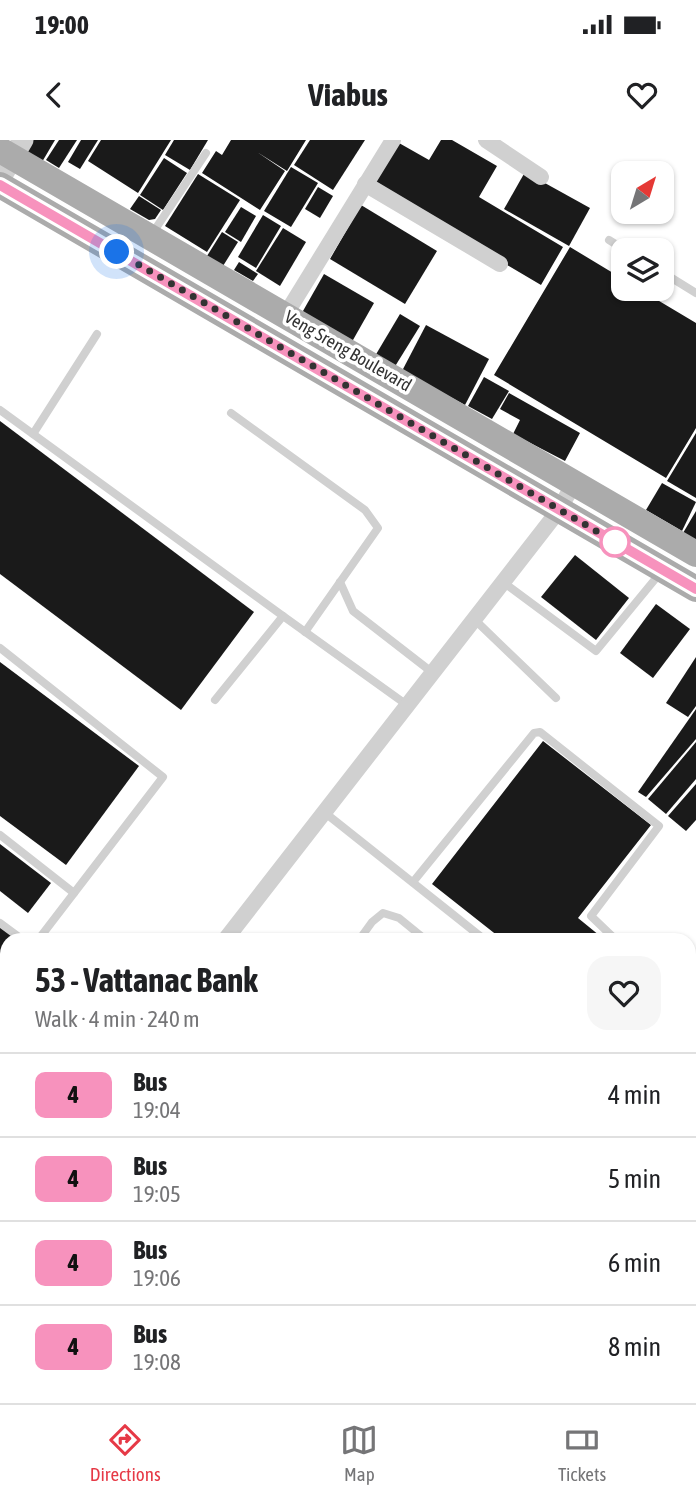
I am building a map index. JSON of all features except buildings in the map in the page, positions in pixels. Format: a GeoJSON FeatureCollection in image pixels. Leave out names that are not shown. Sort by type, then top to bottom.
{"type":"FeatureCollection","features":[{"type":"Feature","properties":{"kind":"main road","name":"Veng Sreng Boulevard"},"geometry":{"type":"LineString","coordinates":[[9,156],[286,314],[696,554]]}},
{"type":"Feature","properties":{"kind":"main road","name":"Veng Sreng Boulevard"},"geometry":{"type":"LineString","coordinates":[[0,185],[696,589]]}},
{"type":"Feature","properties":{"kind":"street"},"geometry":{"type":"LineString","coordinates":[[286,314],[393,140]]}},
{"type":"Feature","properties":{"kind":"street"},"geometry":{"type":"LineString","coordinates":[[486,140],[541,177]]}},
{"type":"Feature","properties":{"kind":"street"},"geometry":{"type":"LineString","coordinates":[[365,184],[500,264]]}},
{"type":"Feature","properties":{"kind":"street"},"geometry":{"type":"LineString","coordinates":[[230,933],[559,510],[574,483]]}},
{"type":"Feature","properties":{"kind":"lane"},"geometry":{"type":"LineString","coordinates":[[150,236],[206,153]]}},
{"type":"Feature","properties":{"kind":"lane"},"geometry":{"type":"LineString","coordinates":[[674,279],[696,293]]}},
{"type":"Feature","properties":{"kind":"lane"},"geometry":{"type":"LineString","coordinates":[[33,434],[97,334]]}},
{"type":"Feature","properties":{"kind":"lane"},"geometry":{"type":"LineString","coordinates":[[0,410],[407,705]]}},
{"type":"Feature","properties":{"kind":"lane"},"geometry":{"type":"LineString","coordinates":[[231,413],[365,510],[378,528],[305,632]]}},
{"type":"Feature","properties":{"kind":"lane"},"geometry":{"type":"LineString","coordinates":[[503,582],[596,651],[663,569]]}},
{"type":"Feature","properties":{"kind":"lane"},"geometry":{"type":"LineString","coordinates":[[340,583],[353,611],[433,673]]}},
{"type":"Feature","properties":{"kind":"lane"},"geometry":{"type":"LineString","coordinates":[[215,699],[283,616]]}},
{"type":"Feature","properties":{"kind":"lane"},"geometry":{"type":"LineString","coordinates":[[474,620],[556,698]]}},
{"type":"Feature","properties":{"kind":"lane"},"geometry":{"type":"LineString","coordinates":[[0,648],[163,777],[43,933]]}},
{"type":"Feature","properties":{"kind":"lane"},"geometry":{"type":"LineString","coordinates":[[413,883],[534,733],[540,732],[659,827],[591,916],[609,933]]}},
{"type":"Feature","properties":{"kind":"lane"},"geometry":{"type":"LineString","coordinates":[[324,812],[476,933]]}},
{"type":"Feature","properties":{"kind":"lane"},"geometry":{"type":"LineString","coordinates":[[0,835],[74,893]]}},
{"type":"Feature","properties":{"kind":"lane"},"geometry":{"type":"LineString","coordinates":[[365,933],[383,913],[398,918],[417,933]]}},
{"type":"Feature","properties":{"kind":"bus line","name":"4"},"geometry":{"type":"LineString","coordinates":[[0,185],[696,589]]}},
{"type":"Feature","properties":{"kind":"route"},"geometry":{"type":"LineString","coordinates":[[117,252],[622,546],[615,542]]}}]}
